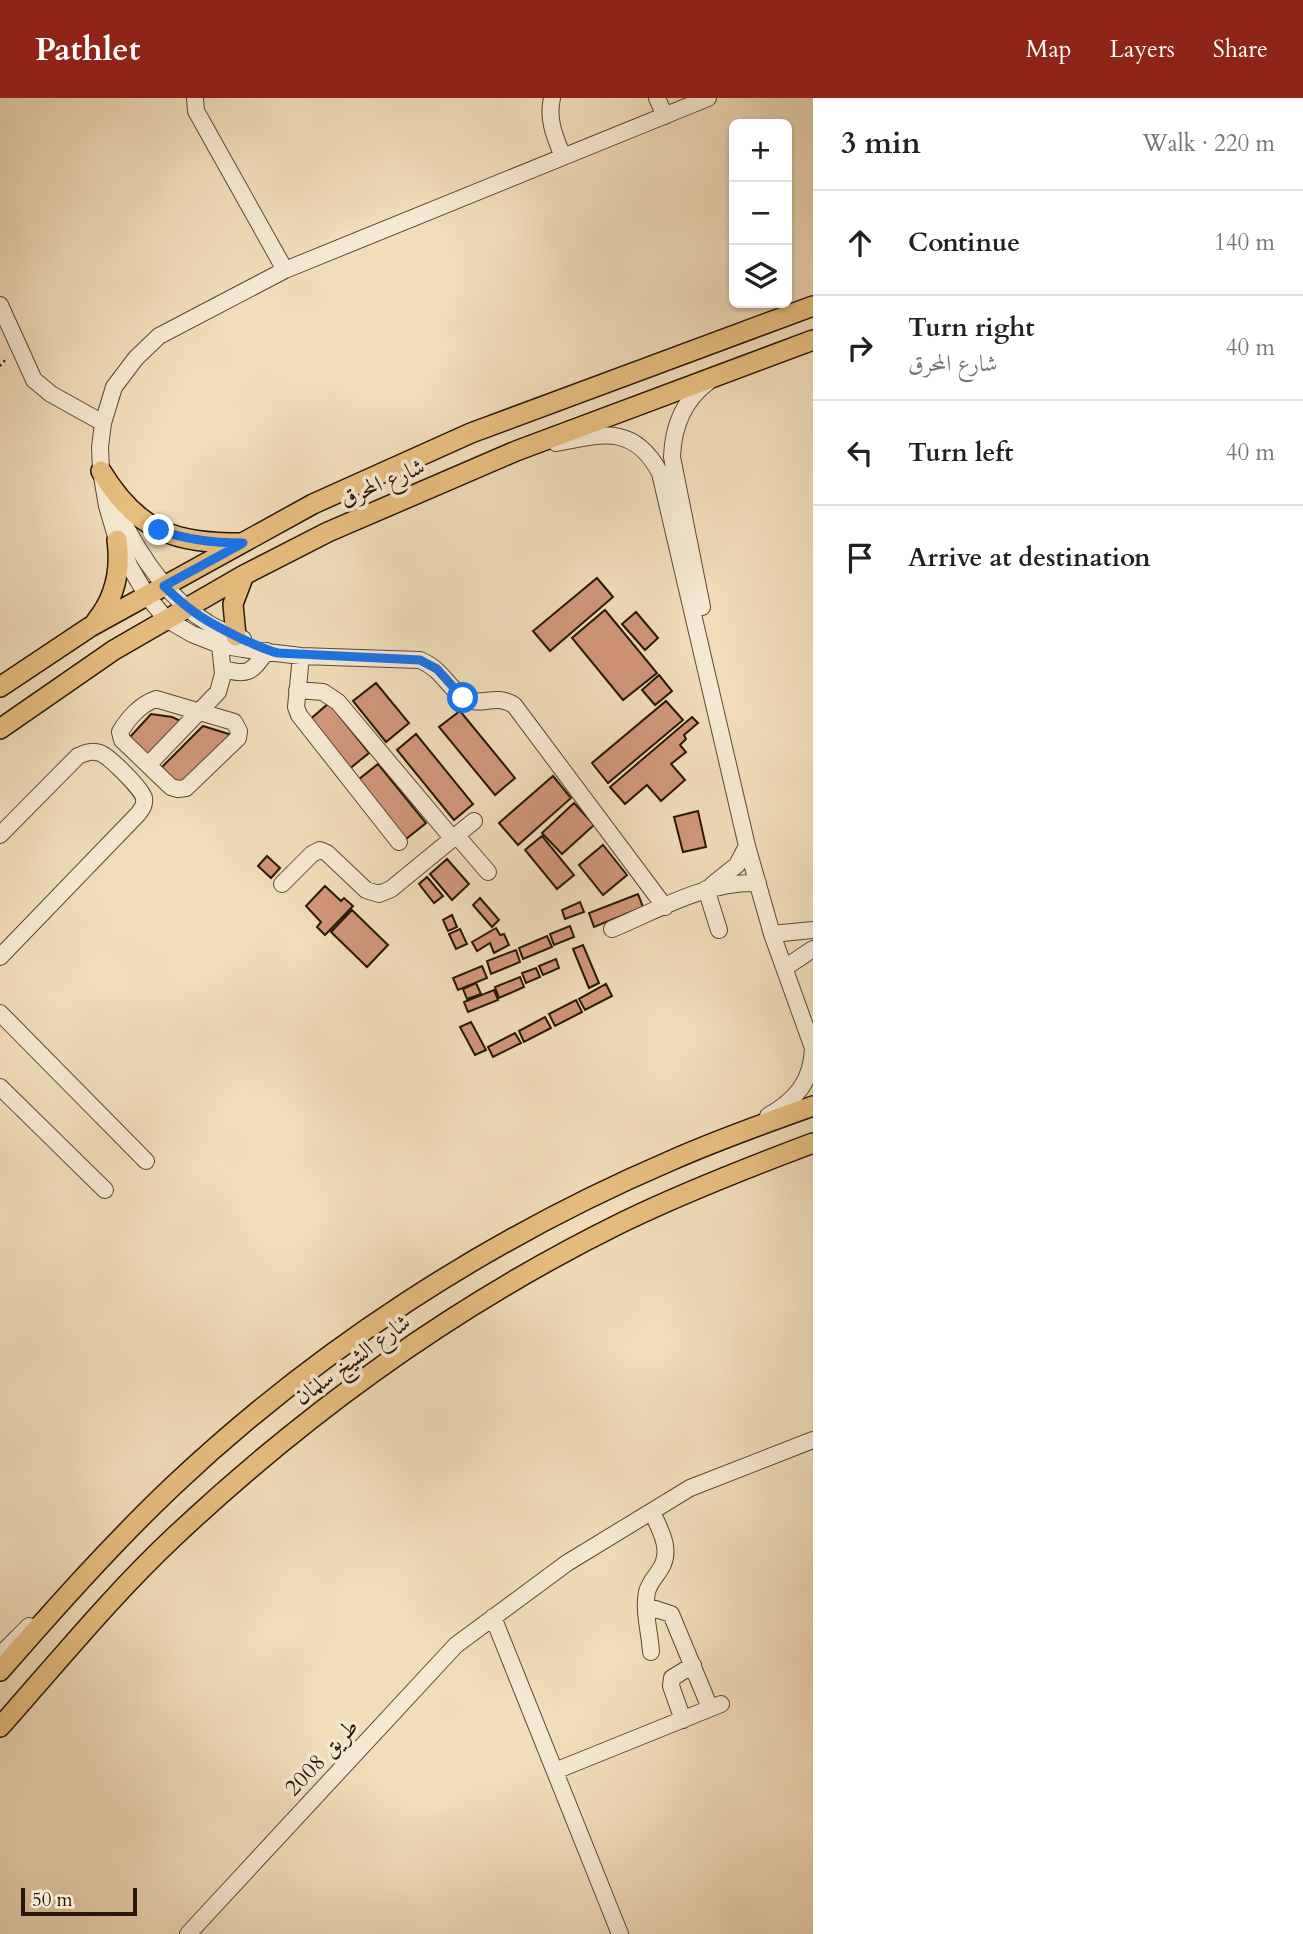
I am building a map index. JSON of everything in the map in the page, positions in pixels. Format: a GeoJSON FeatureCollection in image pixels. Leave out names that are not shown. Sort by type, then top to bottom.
{"type":"FeatureCollection","features":[{"type":"Feature","properties":{"kind":"main road","name":"شارع المحرق"},"geometry":{"type":"LineString","coordinates":[[0,687],[90,627],[313,504],[471,433],[813,306]]}},
{"type":"Feature","properties":{"kind":"main road","name":"شارع المحرق"},"geometry":{"type":"LineString","coordinates":[[0,729],[114,650],[244,575],[328,533],[516,451],[813,340]]}},
{"type":"Feature","properties":{"kind":"main road"},"geometry":{"type":"LineString","coordinates":[[102,471],[116,495],[135,515],[159,530],[184,539],[243,543]]}},
{"type":"Feature","properties":{"kind":"main road"},"geometry":{"type":"LineString","coordinates":[[90,627],[103,613],[118,578],[120,559],[117,540]]}},
{"type":"Feature","properties":{"kind":"main road"},"geometry":{"type":"LineString","coordinates":[[228,640],[233,620],[233,604],[244,575]]}},
{"type":"Feature","properties":{"kind":"main road","name":"شارع الشيخ سلمان"},"geometry":{"type":"LineString","coordinates":[[0,1671],[71,1591],[148,1511],[230,1435],[288,1388],[388,1315],[471,1262],[536,1226],[647,1171],[738,1133],[813,1106]]}},
{"type":"Feature","properties":{"kind":"main road","name":"شارع الشيخ سلمان"},"geometry":{"type":"LineString","coordinates":[[0,1727],[93,1620],[173,1538],[254,1464],[352,1387],[431,1332],[525,1274],[623,1223],[723,1177],[813,1143]]}},
{"type":"Feature","properties":{"kind":"street"},"geometry":{"type":"LineString","coordinates":[[195,98],[196,111],[285,270]]}},
{"type":"Feature","properties":{"kind":"street"},"geometry":{"type":"LineString","coordinates":[[552,98],[552,128],[563,157]]}},
{"type":"Feature","properties":{"kind":"street"},"geometry":{"type":"LineString","coordinates":[[657,98],[664,116]]}},
{"type":"Feature","properties":{"kind":"street"},"geometry":{"type":"LineString","coordinates":[[665,907],[514,705],[505,699],[471,701],[463,698],[437,669],[420,660],[301,656],[267,651],[228,640],[192,635],[166,619],[147,596],[117,540],[107,506],[100,447],[103,423],[114,387],[136,358],[159,336],[285,270],[708,98]]}},
{"type":"Feature","properties":{"kind":"street"},"geometry":{"type":"LineString","coordinates":[[0,305],[34,380],[51,394],[103,423]]}},
{"type":"Feature","properties":{"kind":"street"},"geometry":{"type":"LineString","coordinates":[[713,378],[692,397],[678,421],[672,445],[673,468],[753,844],[776,933]]}},
{"type":"Feature","properties":{"kind":"street"},"geometry":{"type":"LineString","coordinates":[[516,451],[603,433],[631,440],[653,460],[664,487],[747,846],[788,965],[813,1021]]}},
{"type":"Feature","properties":{"kind":"street"},"geometry":{"type":"LineString","coordinates":[[102,471],[121,518],[164,586],[228,640]]}},
{"type":"Feature","properties":{"kind":"street"},"geometry":{"type":"LineString","coordinates":[[148,765],[218,692],[228,640]]}},
{"type":"Feature","properties":{"kind":"street"},"geometry":{"type":"LineString","coordinates":[[223,669],[240,674],[250,672],[267,651]]}},
{"type":"Feature","properties":{"kind":"street"},"geometry":{"type":"LineString","coordinates":[[301,656],[296,707],[299,715],[399,842]]}},
{"type":"Feature","properties":{"kind":"street"},"geometry":{"type":"LineString","coordinates":[[297,690],[323,692],[332,697],[488,872]]}},
{"type":"Feature","properties":{"kind":"street"},"geometry":{"type":"LineString","coordinates":[[156,699],[199,712],[234,722],[239,731],[238,738],[186,788],[171,787],[122,740],[120,732],[125,723],[146,702],[156,699]]}},
{"type":"Feature","properties":{"kind":"street"},"geometry":{"type":"LineString","coordinates":[[0,835],[84,753],[104,754],[138,788],[144,798],[138,814],[0,957]]}},
{"type":"Feature","properties":{"kind":"street"},"geometry":{"type":"LineString","coordinates":[[282,884],[313,853],[320,850],[327,853],[366,890],[379,894],[391,889],[474,821]]}},
{"type":"Feature","properties":{"kind":"street"},"geometry":{"type":"LineString","coordinates":[[706,889],[737,865],[747,846]]}},
{"type":"Feature","properties":{"kind":"street"},"geometry":{"type":"LineString","coordinates":[[612,929],[706,889],[732,883],[758,883]]}},
{"type":"Feature","properties":{"kind":"street"},"geometry":{"type":"LineString","coordinates":[[706,889],[719,930]]}},
{"type":"Feature","properties":{"kind":"street"},"geometry":{"type":"LineString","coordinates":[[776,933],[813,930]]}},
{"type":"Feature","properties":{"kind":"street"},"geometry":{"type":"LineString","coordinates":[[788,965],[813,949]]}},
{"type":"Feature","properties":{"kind":"street"},"geometry":{"type":"LineString","coordinates":[[738,1133],[783,1107],[799,1091],[813,1066],[813,1048],[788,965]]}},
{"type":"Feature","properties":{"kind":"street"},"geometry":{"type":"LineString","coordinates":[[0,1013],[146,1161]]}},
{"type":"Feature","properties":{"kind":"street"},"geometry":{"type":"LineString","coordinates":[[0,1037],[12,1025]]}},
{"type":"Feature","properties":{"kind":"street"},"geometry":{"type":"LineString","coordinates":[[0,1087],[105,1190]]}},
{"type":"Feature","properties":{"kind":"street","name":"طريق 2008"},"geometry":{"type":"LineString","coordinates":[[188,1934],[456,1645],[567,1563],[690,1488],[813,1440]]}},
{"type":"Feature","properties":{"kind":"street"},"geometry":{"type":"LineString","coordinates":[[651,1653],[646,1606],[648,1590],[663,1564],[666,1552],[652,1511]]}},
{"type":"Feature","properties":{"kind":"street"},"geometry":{"type":"LineString","coordinates":[[0,1655],[71,1591]]}},
{"type":"Feature","properties":{"kind":"street"},"geometry":{"type":"LineString","coordinates":[[555,1771],[715,1706],[693,1665],[671,1614],[646,1606]]}},
{"type":"Feature","properties":{"kind":"street"},"geometry":{"type":"LineString","coordinates":[[493,1617],[620,1934]]}},
{"type":"Feature","properties":{"kind":"street"},"geometry":{"type":"LineString","coordinates":[[683,1720],[671,1686],[672,1678],[693,1665]]}},
{"type":"Feature","properties":{"kind":"building"},"geometry":{"type":"Polygon","coordinates":[[[597,578],[613,597],[550,651],[533,631],[597,578]]]}},
{"type":"Feature","properties":{"kind":"building"},"geometry":{"type":"Polygon","coordinates":[[[605,610],[657,673],[623,700],[572,638],[605,610]]]}},
{"type":"Feature","properties":{"kind":"building"},"geometry":{"type":"Polygon","coordinates":[[[636,612],[658,638],[645,650],[622,624],[636,612]]]}},
{"type":"Feature","properties":{"kind":"building"},"geometry":{"type":"Polygon","coordinates":[[[659,675],[672,691],[655,705],[642,690],[659,675]]]}},
{"type":"Feature","properties":{"kind":"building"},"geometry":{"type":"Polygon","coordinates":[[[376,683],[409,723],[386,742],[353,701],[376,683]]]}},
{"type":"Feature","properties":{"kind":"building"},"geometry":{"type":"Polygon","coordinates":[[[666,701],[683,720],[608,783],[592,763],[666,701]]]}},
{"type":"Feature","properties":{"kind":"building"},"geometry":{"type":"Polygon","coordinates":[[[329,703],[369,753],[348,770],[308,721],[329,703]]]}},
{"type":"Feature","properties":{"kind":"building"},"geometry":{"type":"Polygon","coordinates":[[[460,711],[515,778],[495,795],[439,727],[460,711]]]}},
{"type":"Feature","properties":{"kind":"building"},"geometry":{"type":"Polygon","coordinates":[[[151,714],[172,717],[183,722],[148,756],[130,737],[151,714]]]}},
{"type":"Feature","properties":{"kind":"building"},"geometry":{"type":"Polygon","coordinates":[[[692,717],[698,723],[684,735],[686,739],[680,745],[686,752],[671,764],[685,780],[661,801],[647,785],[625,804],[610,787],[692,717]]]}},
{"type":"Feature","properties":{"kind":"building"},"geometry":{"type":"Polygon","coordinates":[[[203,726],[232,735],[180,785],[161,768],[203,726]]]}},
{"type":"Feature","properties":{"kind":"building"},"geometry":{"type":"Polygon","coordinates":[[[416,734],[473,804],[454,820],[397,750],[416,734]]]}},
{"type":"Feature","properties":{"kind":"building"},"geometry":{"type":"Polygon","coordinates":[[[378,764],[426,823],[406,839],[358,780],[378,764]]]}},
{"type":"Feature","properties":{"kind":"building"},"geometry":{"type":"Polygon","coordinates":[[[553,776],[571,798],[518,845],[499,823],[553,776]]]}},
{"type":"Feature","properties":{"kind":"building"},"geometry":{"type":"Polygon","coordinates":[[[574,803],[594,825],[562,854],[542,833],[574,803]]]}},
{"type":"Feature","properties":{"kind":"building"},"geometry":{"type":"Polygon","coordinates":[[[698,811],[706,847],[683,852],[674,817],[698,811]]]}},
{"type":"Feature","properties":{"kind":"building"},"geometry":{"type":"Polygon","coordinates":[[[542,836],[574,875],[557,889],[525,850],[542,836]]]}},
{"type":"Feature","properties":{"kind":"building"},"geometry":{"type":"Polygon","coordinates":[[[603,845],[627,875],[603,895],[579,865],[603,845]]]}},
{"type":"Feature","properties":{"kind":"building"},"geometry":{"type":"Polygon","coordinates":[[[267,856],[280,868],[271,878],[258,866],[267,856]]]}},
{"type":"Feature","properties":{"kind":"building"},"geometry":{"type":"Polygon","coordinates":[[[447,859],[469,884],[452,900],[430,874],[447,859]]]}},
{"type":"Feature","properties":{"kind":"building"},"geometry":{"type":"Polygon","coordinates":[[[427,877],[443,896],[434,903],[419,884],[427,877]]]}},
{"type":"Feature","properties":{"kind":"building"},"geometry":{"type":"Polygon","coordinates":[[[325,886],[341,901],[344,898],[353,906],[325,935],[317,927],[321,922],[306,906],[325,886]]]}},
{"type":"Feature","properties":{"kind":"building"},"geometry":{"type":"Polygon","coordinates":[[[638,894],[643,907],[594,927],[589,913],[638,894]]]}},
{"type":"Feature","properties":{"kind":"building"},"geometry":{"type":"Polygon","coordinates":[[[480,898],[499,920],[492,927],[473,905],[480,898]]]}},
{"type":"Feature","properties":{"kind":"building"},"geometry":{"type":"Polygon","coordinates":[[[580,902],[584,912],[565,919],[562,910],[580,902]]]}},
{"type":"Feature","properties":{"kind":"building"},"geometry":{"type":"Polygon","coordinates":[[[352,910],[388,945],[367,967],[331,932],[352,910]]]}},
{"type":"Feature","properties":{"kind":"building"},"geometry":{"type":"Polygon","coordinates":[[[452,915],[457,927],[448,931],[443,920],[452,915]]]}},
{"type":"Feature","properties":{"kind":"building"},"geometry":{"type":"Polygon","coordinates":[[[570,926],[574,937],[554,945],[550,934],[570,926]]]}},
{"type":"Feature","properties":{"kind":"building"},"geometry":{"type":"Polygon","coordinates":[[[496,928],[500,935],[504,934],[509,945],[494,953],[490,943],[477,951],[472,942],[496,928]]]}},
{"type":"Feature","properties":{"kind":"building"},"geometry":{"type":"Polygon","coordinates":[[[460,929],[467,944],[456,949],[449,934],[460,929]]]}},
{"type":"Feature","properties":{"kind":"building"},"geometry":{"type":"Polygon","coordinates":[[[547,936],[552,947],[523,959],[519,948],[547,936]]]}},
{"type":"Feature","properties":{"kind":"building"},"geometry":{"type":"Polygon","coordinates":[[[583,945],[599,983],[589,988],[573,949],[583,945]]]}},
{"type":"Feature","properties":{"kind":"building"},"geometry":{"type":"Polygon","coordinates":[[[516,950],[520,962],[491,974],[487,961],[516,950]]]}},
{"type":"Feature","properties":{"kind":"building"},"geometry":{"type":"Polygon","coordinates":[[[556,959],[559,968],[543,975],[539,966],[556,959]]]}},
{"type":"Feature","properties":{"kind":"building"},"geometry":{"type":"Polygon","coordinates":[[[482,966],[487,978],[458,990],[453,978],[482,966]]]}},
{"type":"Feature","properties":{"kind":"building"},"geometry":{"type":"Polygon","coordinates":[[[536,968],[540,977],[526,983],[522,973],[536,968]]]}},
{"type":"Feature","properties":{"kind":"building"},"geometry":{"type":"Polygon","coordinates":[[[520,977],[524,987],[499,998],[495,987],[520,977]]]}},
{"type":"Feature","properties":{"kind":"building"},"geometry":{"type":"Polygon","coordinates":[[[476,983],[481,994],[467,999],[463,989],[476,983]]]}},
{"type":"Feature","properties":{"kind":"building"},"geometry":{"type":"Polygon","coordinates":[[[606,984],[612,996],[585,1010],[579,999],[606,984]]]}},
{"type":"Feature","properties":{"kind":"building"},"geometry":{"type":"Polygon","coordinates":[[[494,990],[498,1000],[468,1012],[464,1002],[494,990]]]}},
{"type":"Feature","properties":{"kind":"building"},"geometry":{"type":"Polygon","coordinates":[[[576,1000],[582,1012],[555,1026],[549,1014],[576,1000]]]}},
{"type":"Feature","properties":{"kind":"building"},"geometry":{"type":"Polygon","coordinates":[[[545,1017],[551,1028],[524,1042],[519,1031],[545,1017]]]}},
{"type":"Feature","properties":{"kind":"building"},"geometry":{"type":"Polygon","coordinates":[[[471,1022],[486,1050],[475,1055],[460,1027],[471,1022]]]}},
{"type":"Feature","properties":{"kind":"building"},"geometry":{"type":"Polygon","coordinates":[[[515,1033],[521,1043],[493,1057],[488,1047],[515,1033]]]}},
{"type":"Feature","properties":{"kind":"route"},"geometry":{"type":"LineString","coordinates":[[159,530],[184,539],[243,543],[164,586],[209,624],[267,651],[278,653],[420,660],[437,669],[463,698]]}}]}
